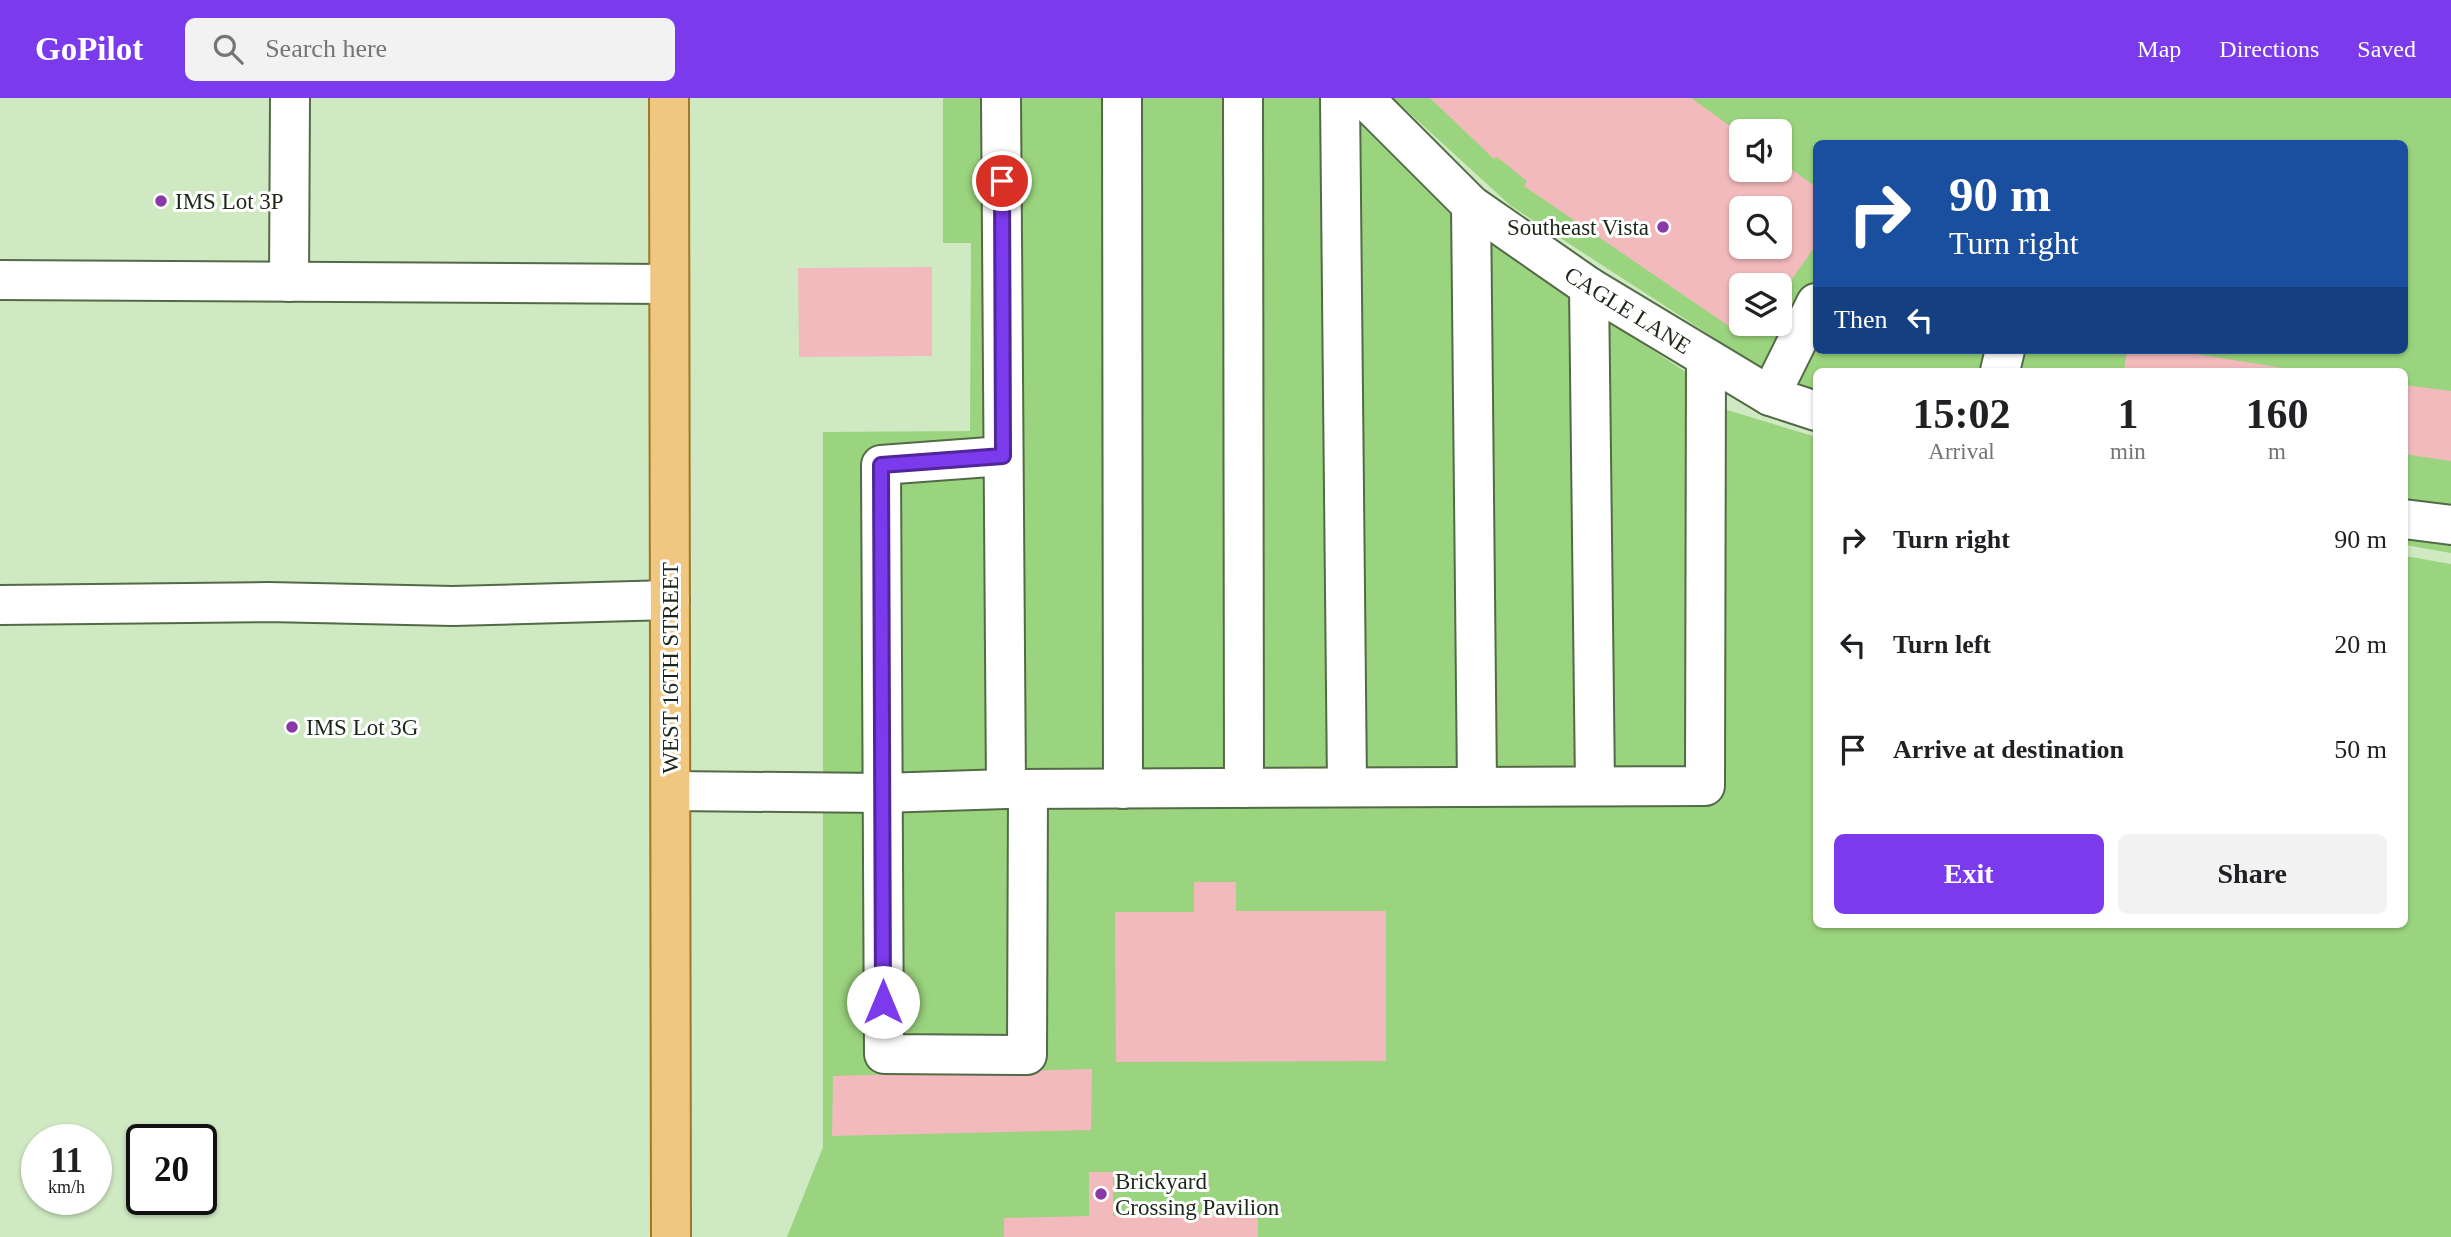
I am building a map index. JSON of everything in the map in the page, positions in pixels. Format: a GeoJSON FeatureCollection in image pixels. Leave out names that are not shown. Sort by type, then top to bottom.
{"type":"FeatureCollection","features":[{"type":"Feature","properties":{"kind":"main road","name":"WEST 16TH STREET"},"geometry":{"type":"LineString","coordinates":[[669,98],[671,1237]]}},
{"type":"Feature","properties":{"kind":"lane"},"geometry":{"type":"LineString","coordinates":[[289,282],[290,98]]}},
{"type":"Feature","properties":{"kind":"lane"},"geometry":{"type":"LineString","coordinates":[[1002,98],[1003,456],[1027,1055],[884,1054],[881,465],[1003,456]]}},
{"type":"Feature","properties":{"kind":"lane"},"geometry":{"type":"LineString","coordinates":[[1122,98],[1123,789]]}},
{"type":"Feature","properties":{"kind":"lane"},"geometry":{"type":"LineString","coordinates":[[1243,98],[1244,788]]}},
{"type":"Feature","properties":{"kind":"lane"},"geometry":{"type":"LineString","coordinates":[[1340,98],[1347,787]]}},
{"type":"Feature","properties":{"kind":"lane","name":"CAGLE LANE"},"geometry":{"type":"LineString","coordinates":[[1363,98],[1471,205],[1589,287],[1770,396],[1813,410]]}},
{"type":"Feature","properties":{"kind":"lane"},"geometry":{"type":"LineString","coordinates":[[1471,205],[1477,787]]}},
{"type":"Feature","properties":{"kind":"lane"},"geometry":{"type":"LineString","coordinates":[[0,280],[669,284]]}},
{"type":"Feature","properties":{"kind":"lane"},"geometry":{"type":"LineString","coordinates":[[1589,287],[1595,786]]}},
{"type":"Feature","properties":{"kind":"lane"},"geometry":{"type":"LineString","coordinates":[[1770,396],[1813,309]]}},
{"type":"Feature","properties":{"kind":"lane"},"geometry":{"type":"LineString","coordinates":[[671,791],[881,793],[1017,789],[1705,786],[1706,358]]}},
{"type":"Feature","properties":{"kind":"lane"},"geometry":{"type":"LineString","coordinates":[[2408,520],[2451,526]]}},
{"type":"Feature","properties":{"kind":"lane"},"geometry":{"type":"LineString","coordinates":[[0,606],[268,602],[453,606],[670,600]]}},
{"type":"Feature","properties":{"kind":"green space"},"geometry":{"type":"Polygon","coordinates":[[[943,98],[1335,98],[1484,239],[1704,384],[1704,403],[1813,436],[1813,928],[2408,928],[2408,557],[2451,564],[2451,1237],[787,1237],[823,1147],[823,432],[970,431],[971,243],[943,243],[943,98]]]}},
{"type":"Feature","properties":{"kind":"green space"},"geometry":{"type":"Polygon","coordinates":[[[1393,98],[2451,98],[2451,553],[2408,546],[2408,368],[1813,368],[1813,430],[1754,411],[1756,365],[1511,206],[1393,98]]]}},
{"type":"Feature","properties":{"kind":"building","name":"Southeast Vista"},"geometry":{"type":"Polygon","coordinates":[[[1430,98],[1691,98],[1729,125],[1729,182],[1792,182],[1792,170],[1813,185],[1813,249],[1792,279],[1792,273],[1729,273],[1729,326],[1524,186],[1527,181],[1497,157],[1494,159],[1430,98]]]}},
{"type":"Feature","properties":{"kind":"building"},"geometry":{"type":"Polygon","coordinates":[[[932,267],[932,356],[799,357],[798,268],[932,267]]]}},
{"type":"Feature","properties":{"kind":"building"},"geometry":{"type":"Polygon","coordinates":[[[2126,354],[2195,354],[2283,368],[2124,368],[2126,354]]]}},
{"type":"Feature","properties":{"kind":"building"},"geometry":{"type":"Polygon","coordinates":[[[2408,386],[2451,391],[2451,461],[2408,455],[2408,386]]]}},
{"type":"Feature","properties":{"kind":"building"},"geometry":{"type":"Polygon","coordinates":[[[1194,882],[1236,882],[1236,911],[1386,911],[1386,1061],[1116,1062],[1115,912],[1194,912],[1194,882]]]}},
{"type":"Feature","properties":{"kind":"building"},"geometry":{"type":"Polygon","coordinates":[[[1092,1069],[1091,1130],[832,1136],[833,1076],[1092,1069]]]}},
{"type":"Feature","properties":{"kind":"building","name":"Brickyard Crossing Pavilion"},"geometry":{"type":"Polygon","coordinates":[[[1089,1172],[1113,1172],[1113,1216],[1258,1215],[1258,1237],[1004,1237],[1004,1218],[1089,1216],[1089,1172]]]}},
{"type":"Feature","properties":{"kind":"place","name":"IMS Lot 3P"},"geometry":{"type":"Point","coordinates":[161,201]}},
{"type":"Feature","properties":{"kind":"place","name":"Southeast Vista"},"geometry":{"type":"Point","coordinates":[1663,227]}},
{"type":"Feature","properties":{"kind":"place","name":"IMS Lot 3G"},"geometry":{"type":"Point","coordinates":[292,727]}},
{"type":"Feature","properties":{"kind":"place","name":"Brickyard Crossing Pavilion"},"geometry":{"type":"Point","coordinates":[1101,1194]}},
{"type":"Feature","properties":{"kind":"route"},"geometry":{"type":"LineString","coordinates":[[883,1002],[881,465],[1003,456],[1002,181]]}}]}
